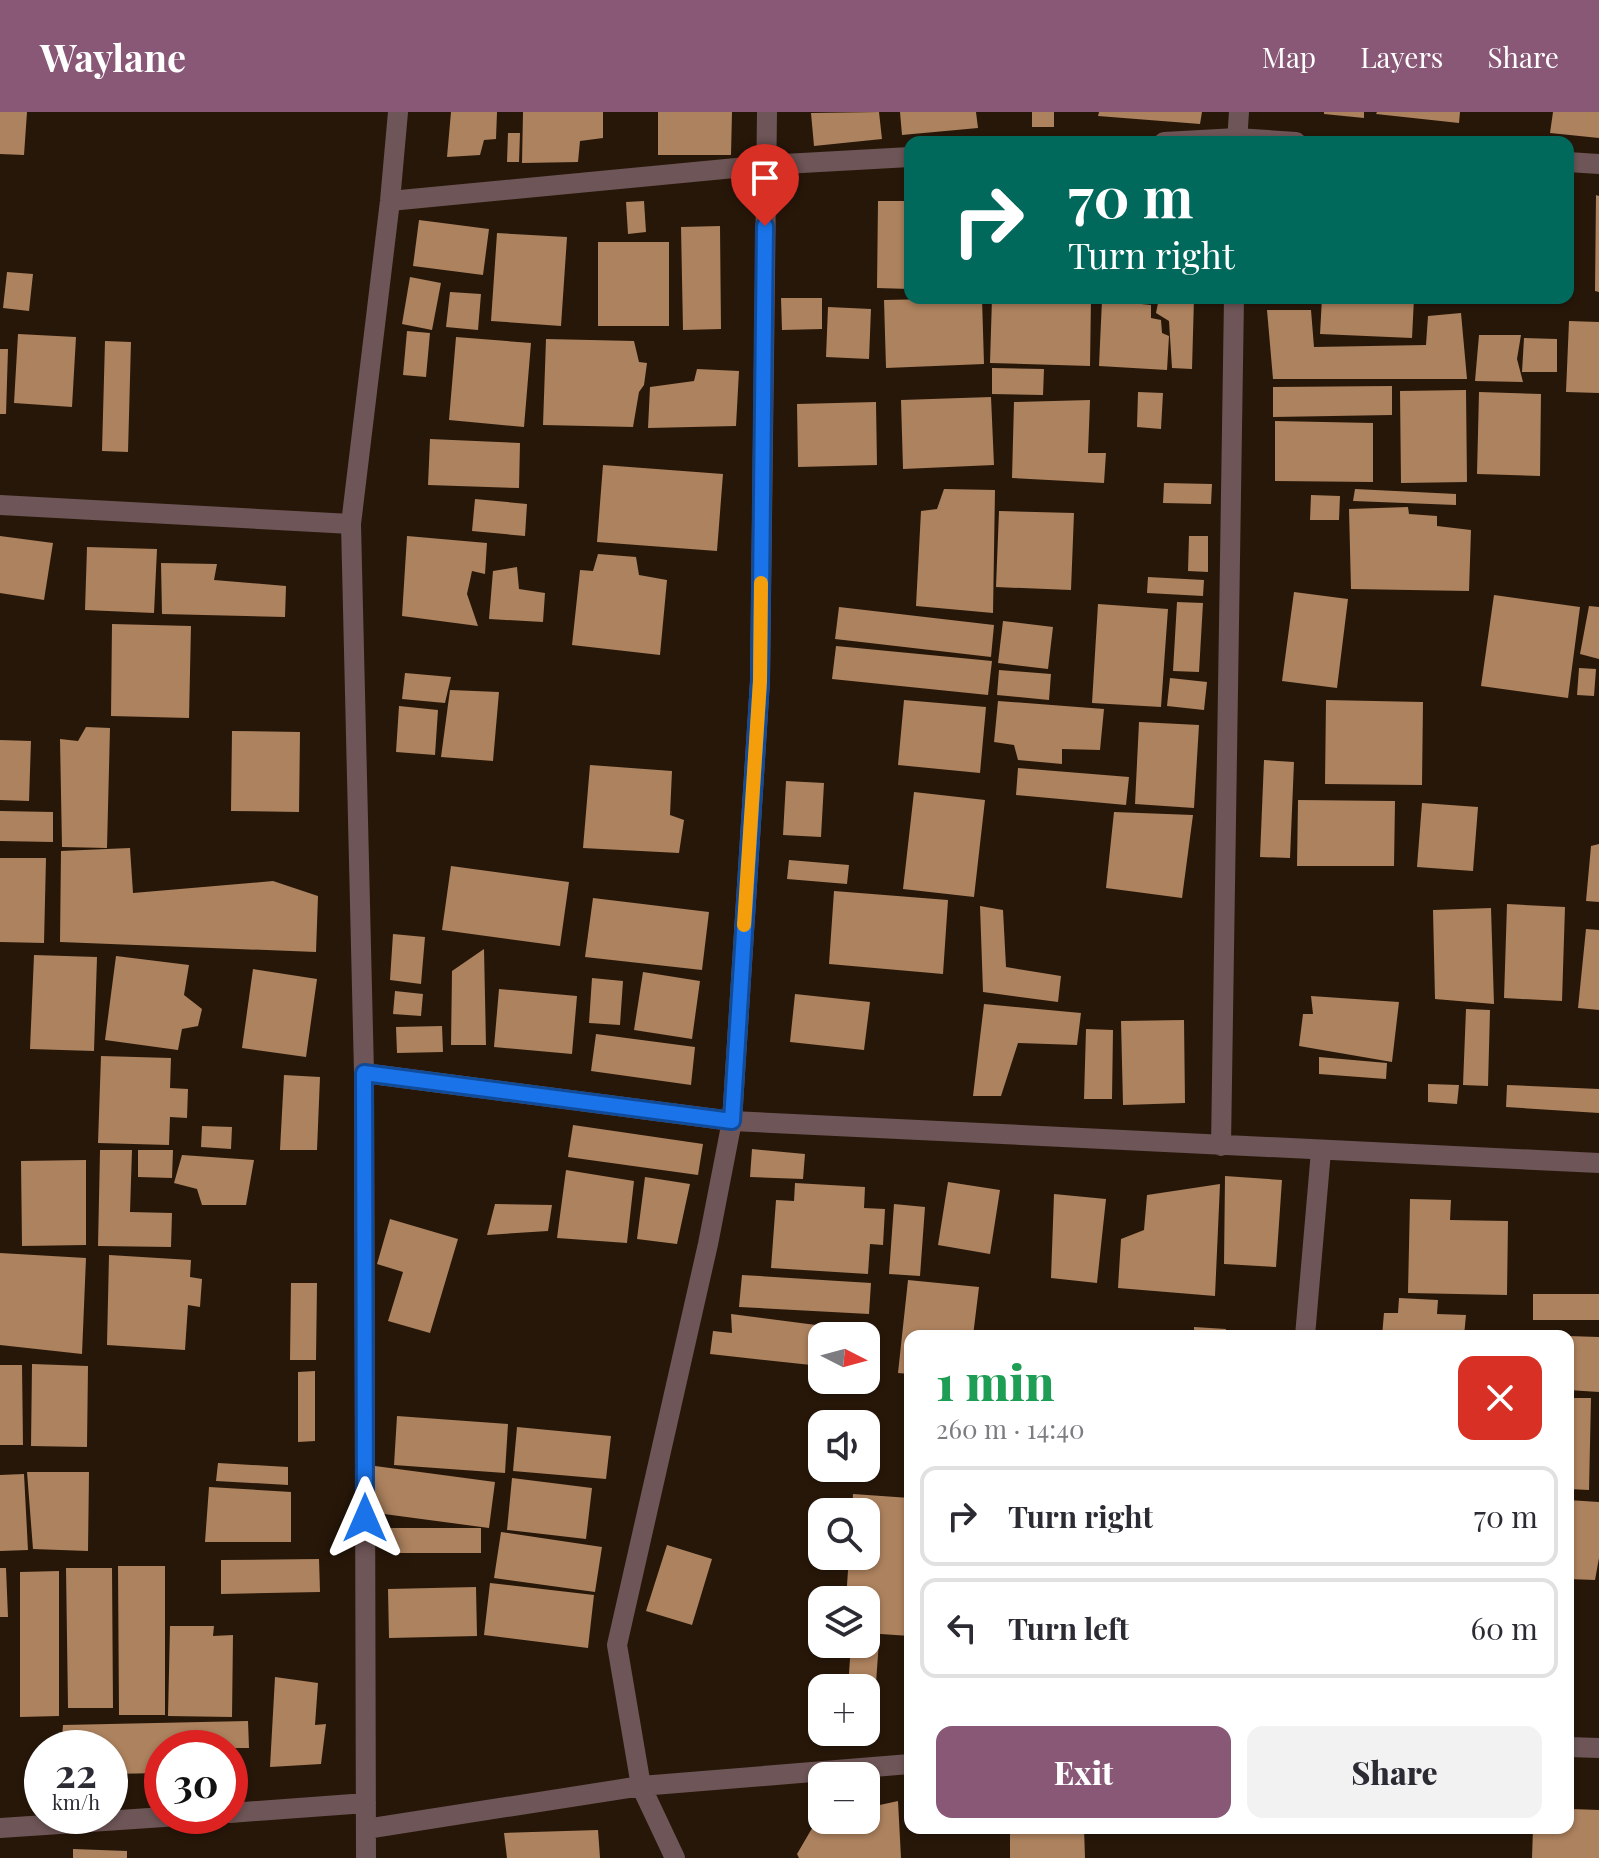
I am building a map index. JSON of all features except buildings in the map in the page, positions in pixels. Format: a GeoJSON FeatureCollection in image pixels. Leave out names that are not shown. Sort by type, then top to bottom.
{"type":"FeatureCollection","features":[{"type":"Feature","properties":{"kind":"street"},"geometry":{"type":"LineString","coordinates":[[366,1858],[364,1073],[351,524],[398,112]]}},
{"type":"Feature","properties":{"kind":"street"},"geometry":{"type":"LineString","coordinates":[[675,1858],[641,1786],[617,1645],[708,1244],[732,1121],[760,681],[767,112]]}},
{"type":"Feature","properties":{"kind":"street"},"geometry":{"type":"LineString","coordinates":[[1237,136],[1239,112]]}},
{"type":"Feature","properties":{"kind":"street"},"geometry":{"type":"LineString","coordinates":[[390,201],[766,165],[904,157]]}},
{"type":"Feature","properties":{"kind":"street"},"geometry":{"type":"LineString","coordinates":[[1574,162],[1599,164]]}},
{"type":"Feature","properties":{"kind":"street"},"geometry":{"type":"LineString","coordinates":[[1221,1146],[1234,304]]}},
{"type":"Feature","properties":{"kind":"street"},"geometry":{"type":"LineString","coordinates":[[0,505],[351,524]]}},
{"type":"Feature","properties":{"kind":"street"},"geometry":{"type":"LineString","coordinates":[[364,1073],[732,1121],[1599,1163]]}},
{"type":"Feature","properties":{"kind":"street"},"geometry":{"type":"LineString","coordinates":[[1306,1330],[1321,1151]]}},
{"type":"Feature","properties":{"kind":"street"},"geometry":{"type":"LineString","coordinates":[[1574,1747],[1599,1748]]}},
{"type":"Feature","properties":{"kind":"street"},"geometry":{"type":"LineString","coordinates":[[366,1829],[641,1786],[904,1764]]}},
{"type":"Feature","properties":{"kind":"street"},"geometry":{"type":"LineString","coordinates":[[248,1812],[366,1803]]}},
{"type":"Feature","properties":{"kind":"street"},"geometry":{"type":"LineString","coordinates":[[0,1828],[144,1818]]}},
{"type":"Feature","properties":{"kind":"slow traffic"},"geometry":{"type":"LineString","coordinates":[[744,925],[760,681],[761,583]]}},
{"type":"Feature","properties":{"kind":"route"},"geometry":{"type":"LineString","coordinates":[[365,1518],[364,1073],[732,1121],[760,681],[765,226]]}}]}
